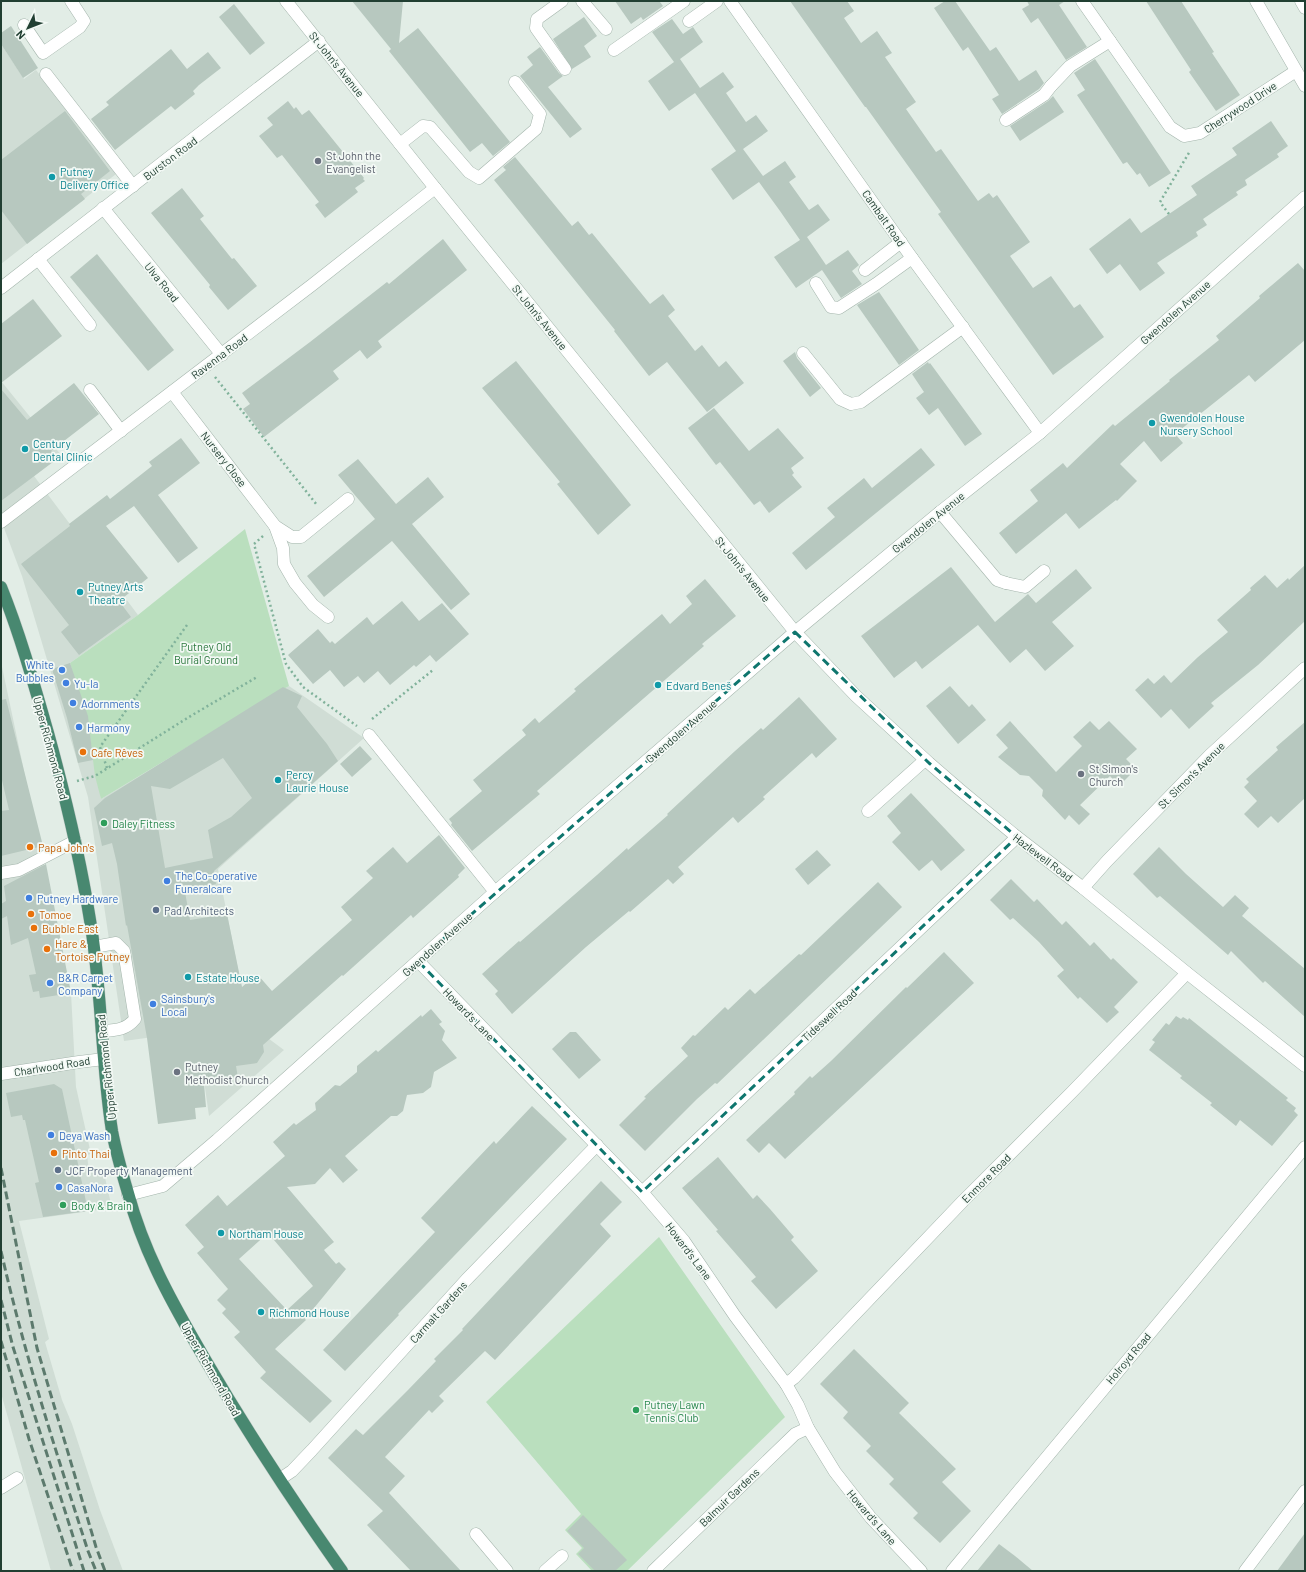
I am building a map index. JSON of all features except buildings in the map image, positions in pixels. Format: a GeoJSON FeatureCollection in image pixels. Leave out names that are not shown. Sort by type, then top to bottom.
{"type":"FeatureCollection","features":[{"type":"Feature","properties":{"kind":"highway","name":"Upper Richmond Road"},"geometry":{"type":"LineString","coordinates":[[1,587],[13,616],[62,784],[75,841],[94,947],[104,1059],[113,1133],[128,1195],[148,1252],[173,1304],[226,1396],[342,1571]]}},
{"type":"Feature","properties":{"kind":"street"},"geometry":{"type":"LineString","coordinates":[[24,25],[43,54],[80,27],[84,21],[71,1]]}},
{"type":"Feature","properties":{"kind":"street","name":"St John's Avenue"},"geometry":{"type":"LineString","coordinates":[[286,1],[435,188],[794,632]]}},
{"type":"Feature","properties":{"kind":"street"},"geometry":{"type":"LineString","coordinates":[[562,1],[536,19],[536,28],[565,69]]}},
{"type":"Feature","properties":{"kind":"street"},"geometry":{"type":"LineString","coordinates":[[582,1],[606,29]]}},
{"type":"Feature","properties":{"kind":"street"},"geometry":{"type":"LineString","coordinates":[[614,50],[684,1]]}},
{"type":"Feature","properties":{"kind":"street"},"geometry":{"type":"LineString","coordinates":[[690,21],[717,1]]}},
{"type":"Feature","properties":{"kind":"street","name":"Cambalt Road"},"geometry":{"type":"LineString","coordinates":[[731,1],[912,258],[1040,433]]}},
{"type":"Feature","properties":{"kind":"street","name":"Cherrywood Drive"},"geometry":{"type":"LineString","coordinates":[[1082,1],[1170,127],[1184,136],[1200,133],[1296,71]]}},
{"type":"Feature","properties":{"kind":"street"},"geometry":{"type":"LineString","coordinates":[[1256,1],[1305,86]]}},
{"type":"Feature","properties":{"kind":"street"},"geometry":{"type":"LineString","coordinates":[[1301,1],[1305,8]]}},
{"type":"Feature","properties":{"kind":"street","name":"Burston Road"},"geometry":{"type":"LineString","coordinates":[[1,288],[319,41]]}},
{"type":"Feature","properties":{"kind":"street"},"geometry":{"type":"LineString","coordinates":[[1006,120],[1044,95],[1070,66],[1110,41]]}},
{"type":"Feature","properties":{"kind":"street"},"geometry":{"type":"LineString","coordinates":[[46,74],[133,186]]}},
{"type":"Feature","properties":{"kind":"street"},"geometry":{"type":"LineString","coordinates":[[400,144],[423,126],[430,127],[469,172],[479,178],[536,130],[540,114],[515,82]]}},
{"type":"Feature","properties":{"kind":"street","name":"Ravenna Road"},"geometry":{"type":"LineString","coordinates":[[1,522],[222,355],[435,188]]}},
{"type":"Feature","properties":{"kind":"street","name":"Gwendolen Avenue"},"geometry":{"type":"LineString","coordinates":[[128,1195],[163,1186],[495,892],[794,632],[940,512],[1040,433],[1305,197]]}},
{"type":"Feature","properties":{"kind":"street","name":"Ulva Road"},"geometry":{"type":"LineString","coordinates":[[103,208],[222,355]]}},
{"type":"Feature","properties":{"kind":"street"},"geometry":{"type":"LineString","coordinates":[[865,270],[901,242]]}},
{"type":"Feature","properties":{"kind":"street"},"geometry":{"type":"LineString","coordinates":[[816,283],[831,306],[839,308],[912,258]]}},
{"type":"Feature","properties":{"kind":"street"},"geometry":{"type":"LineString","coordinates":[[38,259],[90,325]]}},
{"type":"Feature","properties":{"kind":"street"},"geometry":{"type":"LineString","coordinates":[[803,353],[840,399],[851,404],[861,402],[963,328]]}},
{"type":"Feature","properties":{"kind":"street"},"geometry":{"type":"LineString","coordinates":[[90,390],[121,431]]}},
{"type":"Feature","properties":{"kind":"street","name":"Nursery Close"},"geometry":{"type":"LineString","coordinates":[[172,392],[276,526],[292,537],[301,538],[348,499]]}},
{"type":"Feature","properties":{"kind":"street"},"geometry":{"type":"LineString","coordinates":[[940,512],[998,580],[1025,587],[1044,571]]}},
{"type":"Feature","properties":{"kind":"street","name":"Nursery Close"},"geometry":{"type":"LineString","coordinates":[[276,526],[283,548],[284,564],[295,583],[313,604],[328,617]]}},
{"type":"Feature","properties":{"kind":"street","name":"Hazlewell Road"},"geometry":{"type":"LineString","coordinates":[[794,632],[856,696],[926,760],[1017,837],[1083,888],[1186,973],[1305,1066]]}},
{"type":"Feature","properties":{"kind":"street","name":"St. Simon's Avenue"},"geometry":{"type":"LineString","coordinates":[[1083,888],[1116,851],[1210,755],[1305,668]]}},
{"type":"Feature","properties":{"kind":"street"},"geometry":{"type":"LineString","coordinates":[[365,732],[495,892]]}},
{"type":"Feature","properties":{"kind":"street"},"geometry":{"type":"LineString","coordinates":[[868,811],[926,760]]}},
{"type":"Feature","properties":{"kind":"street","name":"Tideswell Road"},"geometry":{"type":"LineString","coordinates":[[642,1192],[1017,837]]}},
{"type":"Feature","properties":{"kind":"street"},"geometry":{"type":"LineString","coordinates":[[1,873],[19,870],[75,841]]}},
{"type":"Feature","properties":{"kind":"street"},"geometry":{"type":"LineString","coordinates":[[94,947],[116,943],[124,951],[135,1019],[129,1026],[118,1030],[102,1031]]}},
{"type":"Feature","properties":{"kind":"street","name":"Howard's Lane"},"geometry":{"type":"LineString","coordinates":[[418,961],[642,1192],[684,1241],[735,1316],[786,1384],[798,1405],[808,1428],[835,1472],[871,1518],[921,1571]]}},
{"type":"Feature","properties":{"kind":"street","name":"Enmore Road"},"geometry":{"type":"LineString","coordinates":[[786,1384],[794,1378],[963,1201],[1072,1092],[1186,973]]}},
{"type":"Feature","properties":{"kind":"street","name":"Charlwood Road"},"geometry":{"type":"LineString","coordinates":[[1,1074],[104,1059]]}},
{"type":"Feature","properties":{"kind":"street","name":"Carmalt Gardens"},"geometry":{"type":"LineString","coordinates":[[280,1479],[292,1471],[309,1454],[466,1280],[597,1145]]}},
{"type":"Feature","properties":{"kind":"street","name":"Holroyd Road"},"geometry":{"type":"LineString","coordinates":[[952,1571],[1305,1147]]}},
{"type":"Feature","properties":{"kind":"street","name":"Balmuir Gardens"},"geometry":{"type":"LineString","coordinates":[[653,1571],[795,1434],[808,1428]]}},
{"type":"Feature","properties":{"kind":"street"},"geometry":{"type":"LineString","coordinates":[[1,1488],[17,1478]]}},
{"type":"Feature","properties":{"kind":"street"},"geometry":{"type":"LineString","coordinates":[[1245,1571],[1305,1490]]}},
{"type":"Feature","properties":{"kind":"street"},"geometry":{"type":"LineString","coordinates":[[476,1534],[507,1571]]}},
{"type":"Feature","properties":{"kind":"street"},"geometry":{"type":"LineString","coordinates":[[545,1571],[562,1556]]}},
{"type":"Feature","properties":{"kind":"path"},"geometry":{"type":"LineString","coordinates":[[1168,214],[1160,202],[1200,133]]}},
{"type":"Feature","properties":{"kind":"path"},"geometry":{"type":"LineString","coordinates":[[206,366],[326,517]]}},
{"type":"Feature","properties":{"kind":"path"},"geometry":{"type":"LineString","coordinates":[[276,526],[254,544],[286,664],[303,687],[365,732],[433,670]]}},
{"type":"Feature","properties":{"kind":"path"},"geometry":{"type":"LineString","coordinates":[[107,768],[100,747],[187,625]]}},
{"type":"Feature","properties":{"kind":"path"},"geometry":{"type":"LineString","coordinates":[[62,784],[95,776],[257,677]]}},
{"type":"Feature","properties":{"kind":"highlighted area"},"geometry":{"type":"Polygon","coordinates":[[[795,632],[929,763],[1017,837],[642,1192],[418,961],[795,632]]]}},
{"type":"Feature","properties":{"kind":"shaded area","name":"Putney Delivery Office"},"geometry":{"type":"Polygon","coordinates":[[[1,44],[24,79],[36,70],[116,174],[1,264],[1,44]]]}},
{"type":"Feature","properties":{"kind":"shaded area"},"geometry":{"type":"Polygon","coordinates":[[[1,381],[61,455],[34,476],[138,615],[70,663],[88,716],[101,799],[289,686],[364,738],[218,869],[249,1024],[284,1050],[209,1116],[197,1031],[124,1041],[88,797],[22,576],[1,520],[1,381]]]}},
{"type":"Feature","properties":{"kind":"shaded area"},"geometry":{"type":"Polygon","coordinates":[[[1,662],[71,993],[76,1087],[91,1154],[87,1155],[89,1171],[103,1169],[112,1208],[19,1221],[49,1339],[45,1342],[62,1400],[72,1424],[100,1510],[123,1571],[51,1571],[1,1393],[1,662]]]}},
{"type":"Feature","properties":{"kind":"green space","name":"Putney Old Burial Ground"},"geometry":{"type":"Polygon","coordinates":[[[245,529],[289,686],[101,799],[95,776],[90,736],[70,663],[138,615],[245,529]]]}},
{"type":"Feature","properties":{"kind":"green space","name":"Putney Lawn Tennis Club"},"geometry":{"type":"Polygon","coordinates":[[[659,1237],[785,1417],[627,1571],[592,1571],[576,1554],[582,1548],[565,1530],[581,1514],[486,1402],[659,1237]]]}},
{"type":"Feature","properties":{"kind":"railway"},"geometry":{"type":"LineString","coordinates":[[1,1168],[37,1348],[96,1547],[105,1571]]}},
{"type":"Feature","properties":{"kind":"railway"},"geometry":{"type":"LineString","coordinates":[[1,1251],[41,1402],[88,1551],[96,1571]]}},
{"type":"Feature","properties":{"kind":"railway"},"geometry":{"type":"LineString","coordinates":[[1,1300],[13,1347],[84,1571]]}},
{"type":"Feature","properties":{"kind":"railway"},"geometry":{"type":"LineString","coordinates":[[1,1341],[29,1439],[73,1571]]}},
{"type":"Feature","properties":{"kind":"place","name":"St John the Evangelist"},"geometry":{"type":"Point","coordinates":[318,161]}},
{"type":"Feature","properties":{"kind":"place","name":"Putney Delivery Office"},"geometry":{"type":"Point","coordinates":[52,177]}},
{"type":"Feature","properties":{"kind":"place","name":"Gwendolen House Nursery School"},"geometry":{"type":"Point","coordinates":[1152,423]}},
{"type":"Feature","properties":{"kind":"place","name":"Century Dental Clinic"},"geometry":{"type":"Point","coordinates":[25,449]}},
{"type":"Feature","properties":{"kind":"place","name":"Putney Arts Theatre"},"geometry":{"type":"Point","coordinates":[80,592]}},
{"type":"Feature","properties":{"kind":"place","name":"White Bubbles"},"geometry":{"type":"Point","coordinates":[62,670]}},
{"type":"Feature","properties":{"kind":"place","name":"Yu-la"},"geometry":{"type":"Point","coordinates":[66,683]}},
{"type":"Feature","properties":{"kind":"place","name":"Edvard Beneš"},"geometry":{"type":"Point","coordinates":[658,685]}},
{"type":"Feature","properties":{"kind":"place","name":"Adornments"},"geometry":{"type":"Point","coordinates":[73,703]}},
{"type":"Feature","properties":{"kind":"place","name":"Harmony"},"geometry":{"type":"Point","coordinates":[79,727]}},
{"type":"Feature","properties":{"kind":"place","name":"Cafe Rêves"},"geometry":{"type":"Point","coordinates":[83,752]}},
{"type":"Feature","properties":{"kind":"place","name":"St Simon's Church"},"geometry":{"type":"Point","coordinates":[1081,774]}},
{"type":"Feature","properties":{"kind":"place","name":"Percy Laurie House"},"geometry":{"type":"Point","coordinates":[278,780]}},
{"type":"Feature","properties":{"kind":"place","name":"Daley Fitness"},"geometry":{"type":"Point","coordinates":[104,823]}},
{"type":"Feature","properties":{"kind":"place","name":"Papa John's"},"geometry":{"type":"Point","coordinates":[30,847]}},
{"type":"Feature","properties":{"kind":"place","name":"The Co-operative Funeralcare"},"geometry":{"type":"Point","coordinates":[167,881]}},
{"type":"Feature","properties":{"kind":"place","name":"Putney Hardware"},"geometry":{"type":"Point","coordinates":[29,898]}},
{"type":"Feature","properties":{"kind":"place","name":"Pad Architects"},"geometry":{"type":"Point","coordinates":[156,910]}},
{"type":"Feature","properties":{"kind":"place","name":"Tomoe"},"geometry":{"type":"Point","coordinates":[31,914]}},
{"type":"Feature","properties":{"kind":"place","name":"Bubble East"},"geometry":{"type":"Point","coordinates":[34,928]}},
{"type":"Feature","properties":{"kind":"place","name":"Hare & Tortoise Putney"},"geometry":{"type":"Point","coordinates":[47,949]}},
{"type":"Feature","properties":{"kind":"place","name":"Estate House"},"geometry":{"type":"Point","coordinates":[188,977]}},
{"type":"Feature","properties":{"kind":"place","name":"B&R Carpet Company"},"geometry":{"type":"Point","coordinates":[50,983]}},
{"type":"Feature","properties":{"kind":"place","name":"Sainsbury's Local"},"geometry":{"type":"Point","coordinates":[153,1004]}},
{"type":"Feature","properties":{"kind":"place","name":"Putney Methodist Church"},"geometry":{"type":"Point","coordinates":[177,1072]}},
{"type":"Feature","properties":{"kind":"place","name":"Deya Wash"},"geometry":{"type":"Point","coordinates":[51,1135]}},
{"type":"Feature","properties":{"kind":"place","name":"Pinto Thai"},"geometry":{"type":"Point","coordinates":[54,1153]}},
{"type":"Feature","properties":{"kind":"place","name":"JCF Property Management"},"geometry":{"type":"Point","coordinates":[58,1170]}},
{"type":"Feature","properties":{"kind":"place","name":"CasaNora"},"geometry":{"type":"Point","coordinates":[59,1187]}},
{"type":"Feature","properties":{"kind":"place","name":"Body & Brain"},"geometry":{"type":"Point","coordinates":[63,1205]}},
{"type":"Feature","properties":{"kind":"place","name":"Northam House"},"geometry":{"type":"Point","coordinates":[221,1233]}},
{"type":"Feature","properties":{"kind":"place","name":"Richmond House"},"geometry":{"type":"Point","coordinates":[261,1312]}},
{"type":"Feature","properties":{"kind":"place","name":"Putney Lawn Tennis Club"},"geometry":{"type":"Point","coordinates":[636,1410]}}]}
